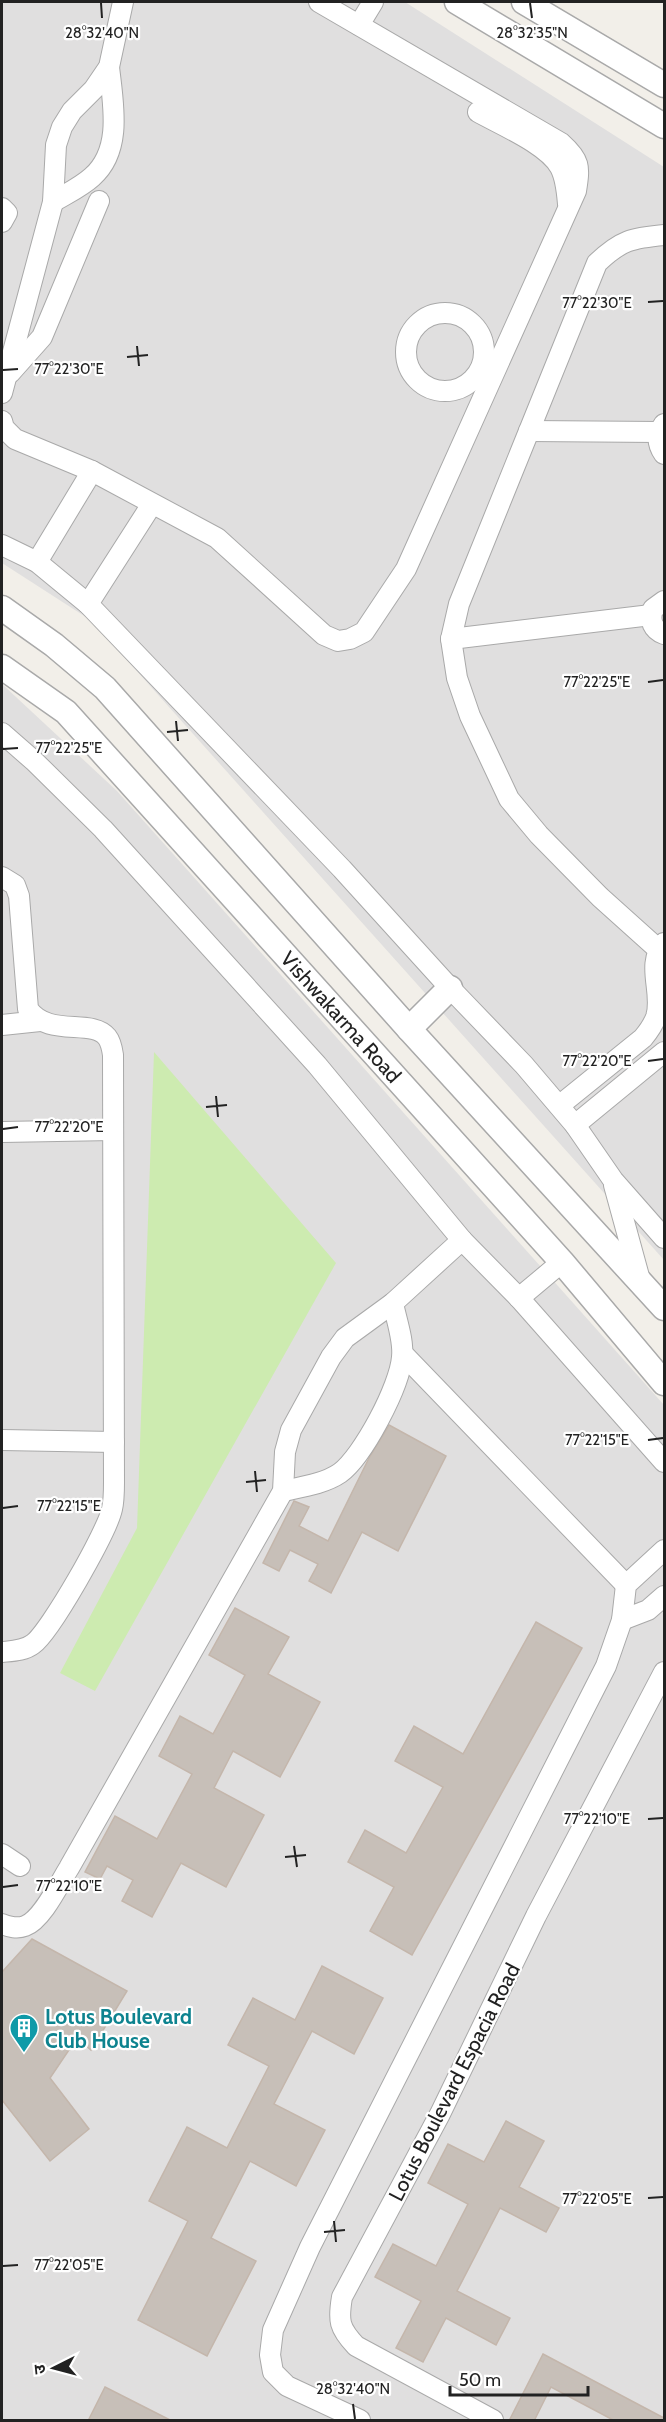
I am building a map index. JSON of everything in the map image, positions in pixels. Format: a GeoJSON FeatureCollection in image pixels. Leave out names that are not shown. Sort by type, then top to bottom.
{"type":"FeatureCollection","features":[{"type":"Feature","properties":{"kind":"street"},"geometry":{"type":"LineString","coordinates":[[53,202],[92,177],[104,163],[114,134],[110,67],[123,2]]}},
{"type":"Feature","properties":{"kind":"street"},"geometry":{"type":"LineString","coordinates":[[2,421],[4,428],[15,439],[92,471],[217,538],[324,635],[338,641],[350,639],[364,632],[406,569],[576,191],[579,168],[573,154],[561,143],[319,2]]}},
{"type":"Feature","properties":{"kind":"street"},"geometry":{"type":"LineString","coordinates":[[359,25],[373,2]]}},
{"type":"Feature","properties":{"kind":"street"},"geometry":{"type":"LineString","coordinates":[[457,2],[664,126]]}},
{"type":"Feature","properties":{"kind":"street"},"geometry":{"type":"LineString","coordinates":[[524,2],[664,85]]}},
{"type":"Feature","properties":{"kind":"street"},"geometry":{"type":"LineString","coordinates":[[4,385],[53,202],[56,145],[62,127],[72,111],[94,89],[110,67]]}},
{"type":"Feature","properties":{"kind":"street"},"geometry":{"type":"LineString","coordinates":[[478,112],[544,150],[560,166],[569,207]]}},
{"type":"Feature","properties":{"kind":"street"},"geometry":{"type":"LineString","coordinates":[[4,385],[42,337],[99,201]]}},
{"type":"Feature","properties":{"kind":"street"},"geometry":{"type":"LineString","coordinates":[[2,208],[7,213],[2,222]]}},
{"type":"Feature","properties":{"kind":"street"},"geometry":{"type":"LineString","coordinates":[[560,1105],[643,1038],[650,1028],[656,1018],[658,1004],[654,969],[662,947],[600,897],[539,835],[510,799],[470,716],[457,678],[451,639],[459,604],[597,264],[615,246],[643,237],[664,234]]}},
{"type":"Feature","properties":{"kind":"street"},"geometry":{"type":"LineString","coordinates":[[447,313],[467,320],[475,327],[483,347],[480,369],[465,385],[443,390],[422,383],[409,366],[407,344],[411,333],[426,318],[447,313]]}},
{"type":"Feature","properties":{"kind":"street"},"geometry":{"type":"LineString","coordinates":[[483,347],[507,344]]}},
{"type":"Feature","properties":{"kind":"street"},"geometry":{"type":"LineString","coordinates":[[465,385],[481,402]]}},
{"type":"Feature","properties":{"kind":"street"},"geometry":{"type":"LineString","coordinates":[[529,431],[662,428],[659,446],[664,454]]}},
{"type":"Feature","properties":{"kind":"street"},"geometry":{"type":"LineString","coordinates":[[37,562],[92,471]]}},
{"type":"Feature","properties":{"kind":"street"},"geometry":{"type":"LineString","coordinates":[[88,604],[152,504]]}},
{"type":"Feature","properties":{"kind":"street"},"geometry":{"type":"LineString","coordinates":[[2,545],[37,562],[88,604],[342,869],[560,1105],[613,1180],[664,1238]]}},
{"type":"Feature","properties":{"kind":"street","name":"Vishwakarma Road"},"geometry":{"type":"LineString","coordinates":[[2,608],[54,645],[105,688],[409,1029],[664,1308]]}},
{"type":"Feature","properties":{"kind":"street"},"geometry":{"type":"LineString","coordinates":[[451,639],[658,608],[653,626],[664,634]]}},
{"type":"Feature","properties":{"kind":"street","name":"Vishwakarma Road"},"geometry":{"type":"LineString","coordinates":[[2,668],[66,712],[562,1262],[664,1383]]}},
{"type":"Feature","properties":{"kind":"street"},"geometry":{"type":"LineString","coordinates":[[2,733],[34,761],[111,838],[317,1065],[462,1240],[519,1298],[664,1462]]}},
{"type":"Feature","properties":{"kind":"street"},"geometry":{"type":"LineString","coordinates":[[2,877],[15,885],[19,896],[26,998],[28,1009],[40,1021]]}},
{"type":"Feature","properties":{"kind":"street"},"geometry":{"type":"LineString","coordinates":[[409,1029],[450,988]]}},
{"type":"Feature","properties":{"kind":"street"},"geometry":{"type":"LineString","coordinates":[[2,1025],[40,1021],[96,1030],[105,1034],[110,1041],[113,1055],[114,1442],[112,1508],[104,1531],[46,1631],[32,1645],[2,1652]]}},
{"type":"Feature","properties":{"kind":"street"},"geometry":{"type":"LineString","coordinates":[[575,1125],[664,1052]]}},
{"type":"Feature","properties":{"kind":"street"},"geometry":{"type":"LineString","coordinates":[[2,1132],[113,1130]]}},
{"type":"Feature","properties":{"kind":"street"},"geometry":{"type":"LineString","coordinates":[[613,1180],[640,1280]]}},
{"type":"Feature","properties":{"kind":"street"},"geometry":{"type":"LineString","coordinates":[[2,1924],[15,1928],[27,1926],[38,1917],[69,1868],[283,1491],[285,1452],[291,1430],[331,1356],[345,1338],[393,1303],[462,1240]]}},
{"type":"Feature","properties":{"kind":"street"},"geometry":{"type":"LineString","coordinates":[[519,1298],[562,1262]]}},
{"type":"Feature","properties":{"kind":"street"},"geometry":{"type":"LineString","coordinates":[[283,1491],[339,1474],[354,1460],[386,1406],[400,1372],[403,1354],[393,1303]]}},
{"type":"Feature","properties":{"kind":"street"},"geometry":{"type":"LineString","coordinates":[[403,1354],[626,1586]]}},
{"type":"Feature","properties":{"kind":"street"},"geometry":{"type":"LineString","coordinates":[[2,1440],[114,1442]]}},
{"type":"Feature","properties":{"kind":"street"},"geometry":{"type":"LineString","coordinates":[[360,2421],[287,2386],[273,2373],[270,2355],[273,2330],[310,2247],[606,1666],[622,1620],[626,1586],[664,1550]]}},
{"type":"Feature","properties":{"kind":"street"},"geometry":{"type":"LineString","coordinates":[[622,1620],[648,1610],[664,1596]]}},
{"type":"Feature","properties":{"kind":"street","name":"Lotus Boulevard Espacia Road"},"geometry":{"type":"LineString","coordinates":[[493,2421],[356,2346],[344,2333],[338,2316],[342,2297],[435,2124],[536,1916],[663,1676]]}},
{"type":"Feature","properties":{"kind":"street"},"geometry":{"type":"LineString","coordinates":[[2,1854],[20,1866]]}},
{"type":"Feature","properties":{"kind":"shaded area"},"geometry":{"type":"Polygon","coordinates":[[[2,2],[405,2],[664,167],[664,1260],[92,621],[2,563],[2,2]]]}},
{"type":"Feature","properties":{"kind":"shaded area"},"geometry":{"type":"Polygon","coordinates":[[[2,684],[117,791],[664,1405],[664,2420],[2,2420],[2,684]]]}},
{"type":"Feature","properties":{"kind":"green space"},"geometry":{"type":"Polygon","coordinates":[[[154,1052],[336,1263],[95,1691],[60,1673],[137,1528],[154,1052]]]}},
{"type":"Feature","properties":{"kind":"building"},"geometry":{"type":"Polygon","coordinates":[[[389,1425],[446,1456],[398,1551],[362,1532],[331,1593],[309,1581],[318,1564],[290,1550],[279,1571],[263,1563],[294,1501],[309,1507],[299,1526],[328,1541],[370,1456],[389,1425]]]}},
{"type":"Feature","properties":{"kind":"building"},"geometry":{"type":"Polygon","coordinates":[[[235,1608],[289,1637],[268,1674],[320,1702],[280,1777],[233,1751],[214,1788],[264,1815],[226,1887],[181,1863],[152,1917],[122,1901],[133,1880],[107,1866],[100,1879],[85,1872],[115,1816],[157,1839],[192,1774],[159,1756],[180,1716],[213,1734],[245,1675],[209,1655],[235,1608]]]}},
{"type":"Feature","properties":{"kind":"building"},"geometry":{"type":"Polygon","coordinates":[[[536,1622],[582,1648],[412,1955],[370,1931],[394,1887],[348,1862],[365,1830],[406,1853],[443,1787],[395,1761],[414,1726],[463,1754],[536,1622]]]}},
{"type":"Feature","properties":{"kind":"building","name":"Lotus Boulevard Club House"},"geometry":{"type":"Polygon","coordinates":[[[32,1939],[127,1991],[91,2050],[77,2038],[50,2078],[89,2129],[50,2161],[2,2100],[2,1972],[32,1939]]]}},
{"type":"Feature","properties":{"kind":"building"},"geometry":{"type":"Polygon","coordinates":[[[322,1966],[383,1998],[354,2054],[312,2031],[274,2104],[325,2130],[296,2186],[250,2161],[211,2238],[256,2261],[207,2356],[138,2320],[188,2221],[149,2201],[187,2127],[227,2148],[269,2066],[228,2045],[253,1998],[295,2020],[322,1966]]]}},
{"type":"Feature","properties":{"kind":"building"},"geometry":{"type":"Polygon","coordinates":[[[506,2121],[544,2141],[519,2187],[559,2208],[546,2232],[500,2208],[457,2291],[510,2318],[496,2345],[446,2318],[423,2362],[396,2348],[421,2301],[375,2277],[393,2244],[436,2266],[468,2204],[428,2183],[448,2144],[484,2162],[506,2121]]]}},
{"type":"Feature","properties":{"kind":"building"},"geometry":{"type":"Polygon","coordinates":[[[543,2354],[664,2418],[664,2421],[615,2421],[551,2387],[534,2421],[509,2421],[543,2354]]]}},
{"type":"Feature","properties":{"kind":"building"},"geometry":{"type":"Polygon","coordinates":[[[105,2387],[172,2421],[88,2421],[105,2387]]]}},
{"type":"Feature","properties":{"kind":"place","name":"Lotus Boulevard Club House"},"geometry":{"type":"Point","coordinates":[24,2054]}}]}
